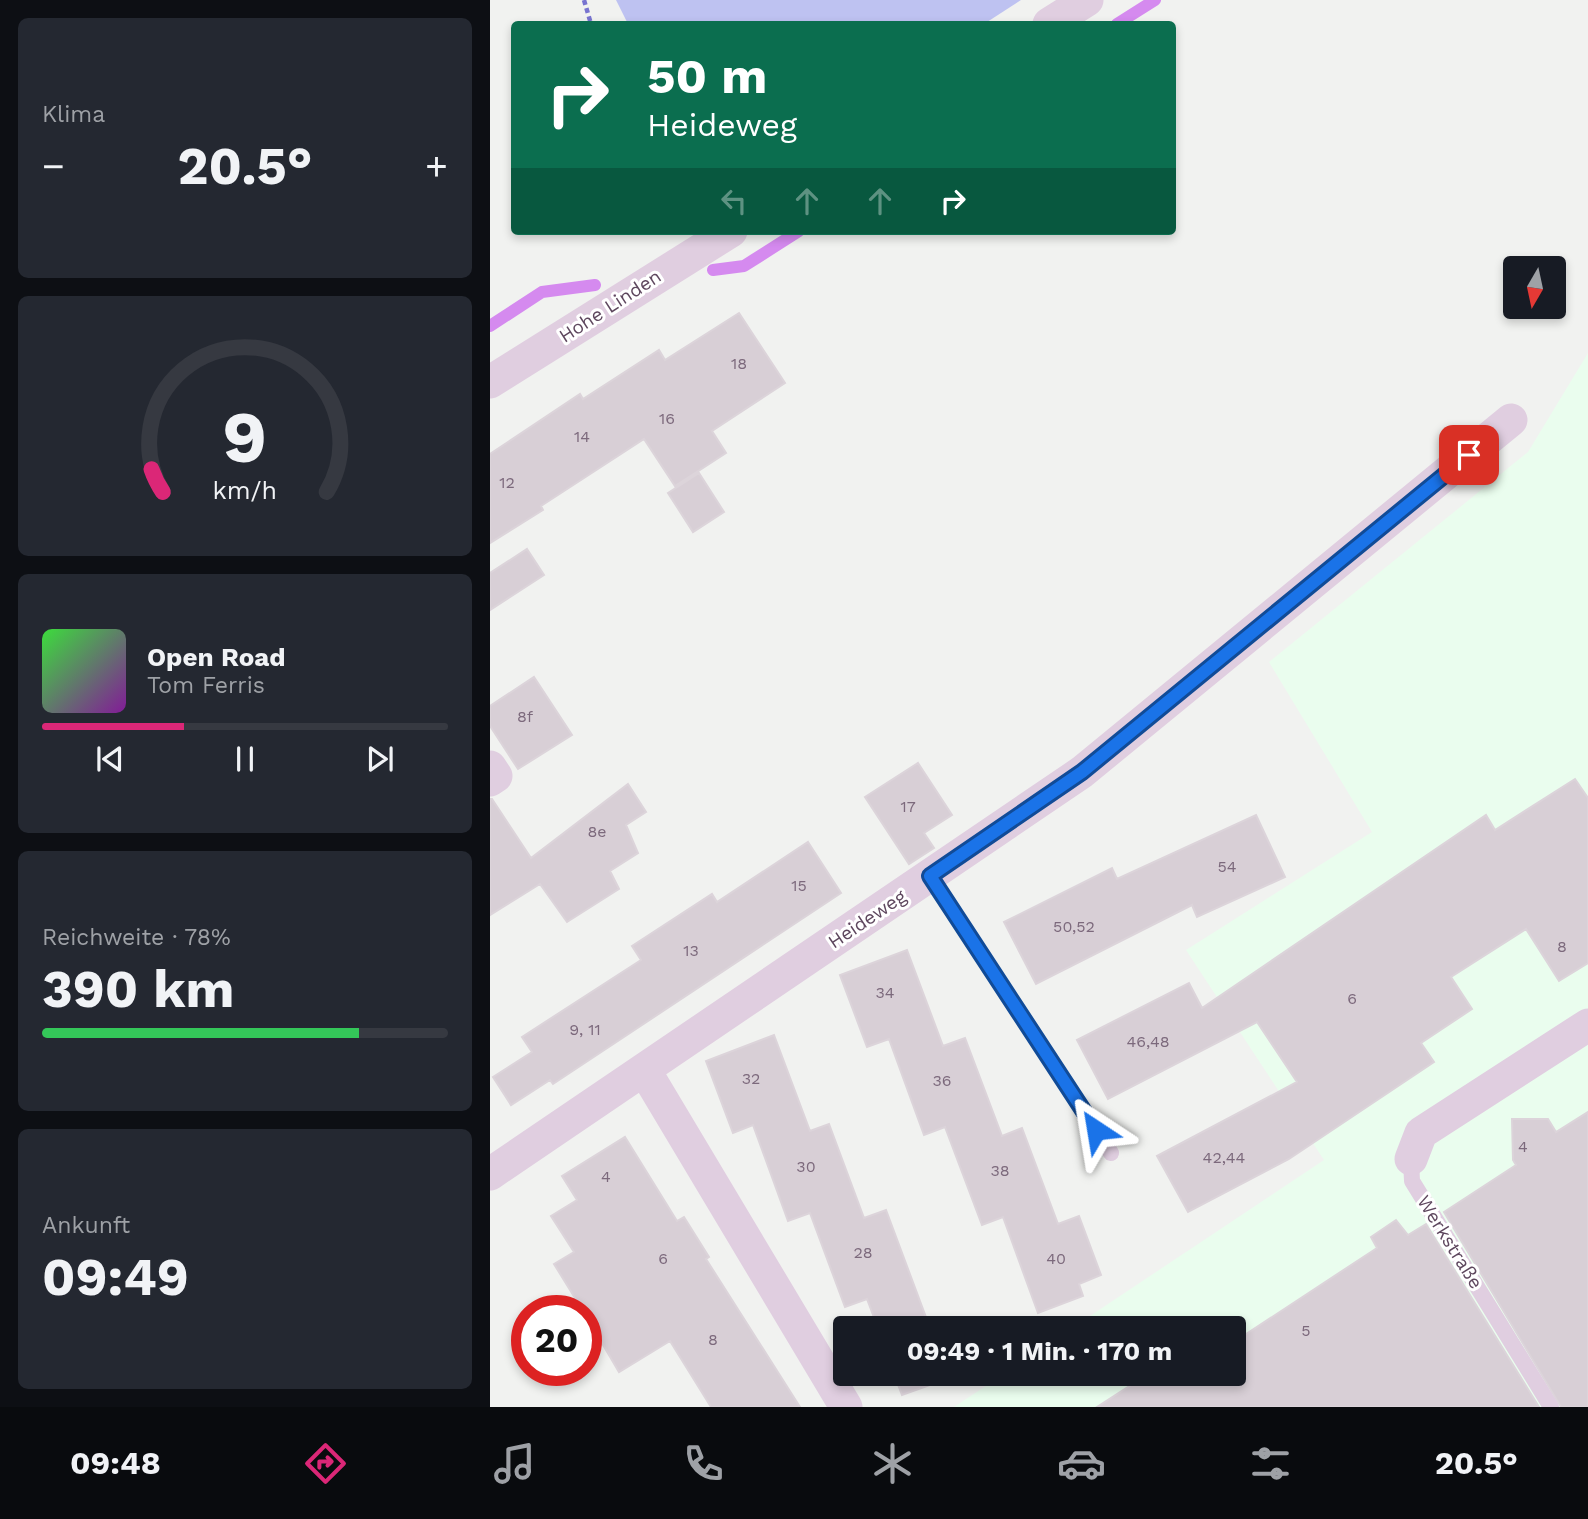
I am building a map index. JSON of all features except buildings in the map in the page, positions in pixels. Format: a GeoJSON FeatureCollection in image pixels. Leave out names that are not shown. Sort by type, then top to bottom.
{"type":"FeatureCollection","features":[{"type":"Feature","properties":{"kind":"street"},"geometry":{"type":"LineString","coordinates":[[1054,21],[1087,0]]}},
{"type":"Feature","properties":{"kind":"street","name":"Hohe Linden"},"geometry":{"type":"LineString","coordinates":[[490,382],[725,235]]}},
{"type":"Feature","properties":{"kind":"street","name":"Heideweg"},"geometry":{"type":"LineString","coordinates":[[490,1174],[1082,772],[1511,420]]}},
{"type":"Feature","properties":{"kind":"street"},"geometry":{"type":"LineString","coordinates":[[490,768],[496,776],[490,780]]}},
{"type":"Feature","properties":{"kind":"street","name":"Werkstraße"},"geometry":{"type":"LineString","coordinates":[[1411,1158],[1421,1133],[1588,1025]]}},
{"type":"Feature","properties":{"kind":"street"},"geometry":{"type":"LineString","coordinates":[[645,1071],[846,1407]]}},
{"type":"Feature","properties":{"kind":"lane"},"geometry":{"type":"LineString","coordinates":[[930,876],[1111,1153]]}},
{"type":"Feature","properties":{"kind":"lane","name":"Werkstraße"},"geometry":{"type":"LineString","coordinates":[[1411,1158],[1412,1181],[1551,1407]]}},
{"type":"Feature","properties":{"kind":"path"},"geometry":{"type":"LineString","coordinates":[[584,0],[590,21]]}},
{"type":"Feature","properties":{"kind":"shaded area"},"geometry":{"type":"Polygon","coordinates":[[[616,0],[1021,0],[989,21],[626,21],[616,0]]]}},
{"type":"Feature","properties":{"kind":"shaded area"},"geometry":{"type":"Polygon","coordinates":[[[1588,353],[1588,1407],[954,1407],[986,1386],[1246,1386],[1246,1316],[1090,1316],[1324,1160],[1186,950],[1372,832],[1269,662],[1528,452],[1588,353]]]}},
{"type":"Feature","properties":{"kind":"waterway"},"geometry":{"type":"LineString","coordinates":[[1122,21],[1155,0]]}},
{"type":"Feature","properties":{"kind":"waterway"},"geometry":{"type":"LineString","coordinates":[[713,270],[744,266],[793,235]]}},
{"type":"Feature","properties":{"kind":"waterway"},"geometry":{"type":"LineString","coordinates":[[490,326],[542,292],[595,285]]}},
{"type":"Feature","properties":{"kind":"route"},"geometry":{"type":"LineString","coordinates":[[1096,1130],[930,876],[1082,772],[1469,455]]}}]}
